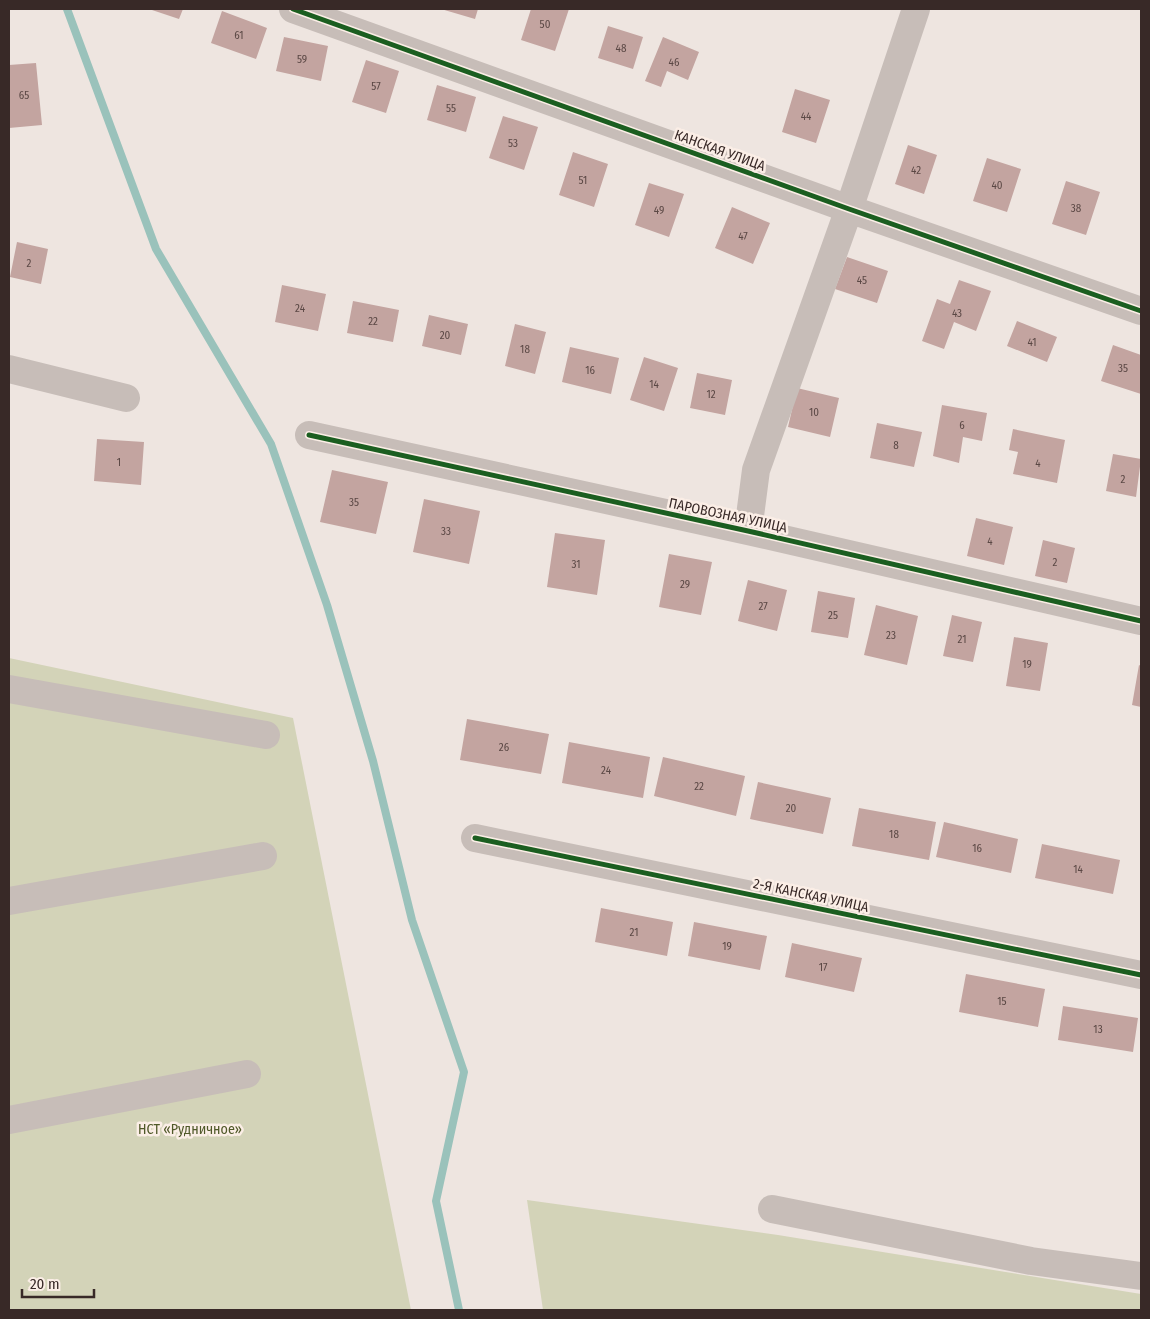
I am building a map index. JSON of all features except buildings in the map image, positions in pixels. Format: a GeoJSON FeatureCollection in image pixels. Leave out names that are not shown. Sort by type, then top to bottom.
{"type":"FeatureCollection","features":[{"type":"Feature","properties":{"kind":"street","name":"КАНСКАЯ УЛИЦА"},"geometry":{"type":"LineString","coordinates":[[293,9],[849,209],[1141,311]]}},
{"type":"Feature","properties":{"kind":"street"},"geometry":{"type":"LineString","coordinates":[[748,530],[756,470],[849,209],[916,9]]}},
{"type":"Feature","properties":{"kind":"street"},"geometry":{"type":"LineString","coordinates":[[9,370],[126,398]]}},
{"type":"Feature","properties":{"kind":"street","name":"ПАРОВОЗНАЯ УЛИЦА"},"geometry":{"type":"LineString","coordinates":[[309,435],[748,530],[1141,621]]}},
{"type":"Feature","properties":{"kind":"street"},"geometry":{"type":"LineString","coordinates":[[9,689],[266,735]]}},
{"type":"Feature","properties":{"kind":"street","name":"2-Я КАНСКАЯ УЛИЦА"},"geometry":{"type":"LineString","coordinates":[[475,838],[1141,975]]}},
{"type":"Feature","properties":{"kind":"street"},"geometry":{"type":"LineString","coordinates":[[9,901],[263,856]]}},
{"type":"Feature","properties":{"kind":"street"},"geometry":{"type":"LineString","coordinates":[[9,1120],[247,1074]]}},
{"type":"Feature","properties":{"kind":"street"},"geometry":{"type":"LineString","coordinates":[[772,1209],[1031,1261],[1141,1276]]}},
{"type":"Feature","properties":{"kind":"green space","name":"НСТ «Рудничное»"},"geometry":{"type":"Polygon","coordinates":[[[9,658],[293,718],[411,1310],[9,1310],[9,658]]]}},
{"type":"Feature","properties":{"kind":"green space"},"geometry":{"type":"Polygon","coordinates":[[[527,1200],[778,1235],[1141,1294],[1141,1310],[543,1310],[527,1200]]]}},
{"type":"Feature","properties":{"kind":"waterway"},"geometry":{"type":"LineString","coordinates":[[67,9],[156,249],[271,444],[327,605],[373,761],[412,920],[464,1072],[436,1201],[459,1310]]}},
{"type":"Feature","properties":{"kind":"cycle path"},"geometry":{"type":"LineString","coordinates":[[293,9],[849,209],[1141,311]]}},
{"type":"Feature","properties":{"kind":"cycle path"},"geometry":{"type":"LineString","coordinates":[[309,435],[748,531],[1141,621]]}},
{"type":"Feature","properties":{"kind":"cycle path"},"geometry":{"type":"LineString","coordinates":[[475,838],[1141,975]]}}]}
